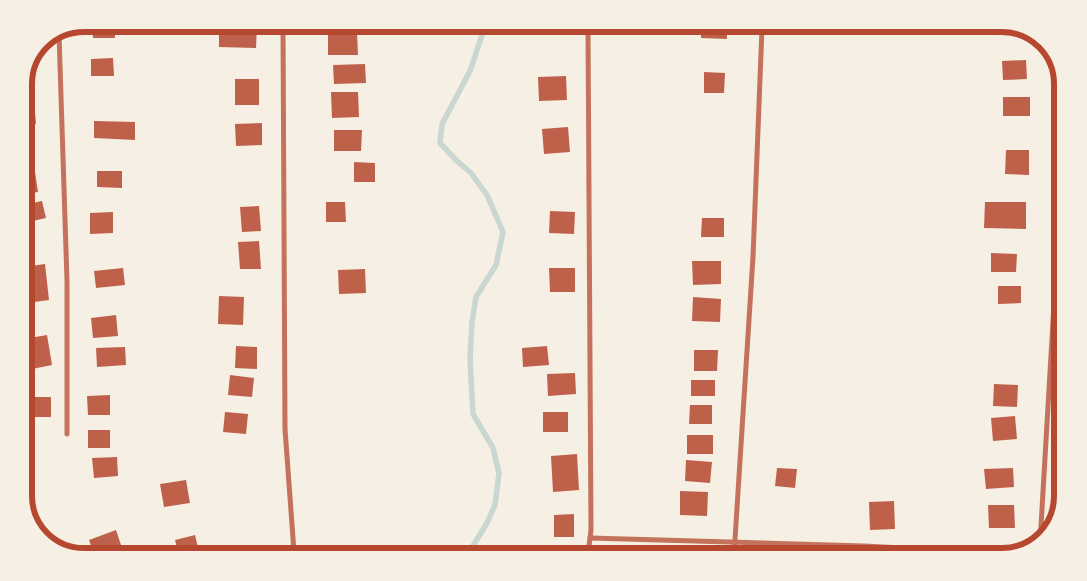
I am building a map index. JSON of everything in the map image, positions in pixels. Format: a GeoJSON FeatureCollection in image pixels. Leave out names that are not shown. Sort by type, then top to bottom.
{"type":"FeatureCollection","features":[{"type":"Feature","properties":{"kind":"street"},"geometry":{"type":"LineString","coordinates":[[283,32],[286,429],[294,548]]}},
{"type":"Feature","properties":{"kind":"street"},"geometry":{"type":"LineString","coordinates":[[588,32],[589,548]]}},
{"type":"Feature","properties":{"kind":"street"},"geometry":{"type":"LineString","coordinates":[[735,548],[753,257],[762,32]]}},
{"type":"Feature","properties":{"kind":"street"},"geometry":{"type":"LineString","coordinates":[[58,39],[67,281],[67,434]]}},
{"type":"Feature","properties":{"kind":"street"},"geometry":{"type":"LineString","coordinates":[[1041,532],[1054,305]]}},
{"type":"Feature","properties":{"kind":"street"},"geometry":{"type":"LineString","coordinates":[[590,538],[902,548]]}},
{"type":"Feature","properties":{"kind":"building"},"geometry":{"type":"Polygon","coordinates":[[[93,32],[115,32],[115,38],[93,38],[93,32]]]}},
{"type":"Feature","properties":{"kind":"building"},"geometry":{"type":"Polygon","coordinates":[[[219,32],[257,32],[256,48],[219,47],[219,32]]]}},
{"type":"Feature","properties":{"kind":"building"},"geometry":{"type":"Polygon","coordinates":[[[701,32],[727,32],[727,39],[701,38],[701,32]]]}},
{"type":"Feature","properties":{"kind":"building"},"geometry":{"type":"Polygon","coordinates":[[[328,33],[357,33],[358,55],[328,55],[328,33]]]}},
{"type":"Feature","properties":{"kind":"building"},"geometry":{"type":"Polygon","coordinates":[[[113,58],[114,76],[91,76],[91,59],[113,58]]]}},
{"type":"Feature","properties":{"kind":"building"},"geometry":{"type":"Polygon","coordinates":[[[1026,60],[1027,79],[1003,80],[1002,61],[1026,60]]]}},
{"type":"Feature","properties":{"kind":"building"},"geometry":{"type":"Polygon","coordinates":[[[365,64],[366,83],[334,84],[333,65],[365,64]]]}},
{"type":"Feature","properties":{"kind":"building"},"geometry":{"type":"Polygon","coordinates":[[[704,72],[725,73],[724,93],[704,93],[704,72]]]}},
{"type":"Feature","properties":{"kind":"building"},"geometry":{"type":"Polygon","coordinates":[[[566,76],[567,100],[539,101],[538,77],[566,76]]]}},
{"type":"Feature","properties":{"kind":"building"},"geometry":{"type":"Polygon","coordinates":[[[235,79],[259,79],[259,105],[235,105],[235,79]]]}},
{"type":"Feature","properties":{"kind":"building"},"geometry":{"type":"Polygon","coordinates":[[[331,92],[358,92],[359,117],[332,118],[331,92]]]}},
{"type":"Feature","properties":{"kind":"building"},"geometry":{"type":"Polygon","coordinates":[[[1003,97],[1030,97],[1030,116],[1003,116],[1003,97]]]}},
{"type":"Feature","properties":{"kind":"building"},"geometry":{"type":"Polygon","coordinates":[[[33,101],[36,124],[33,124],[33,101]]]}},
{"type":"Feature","properties":{"kind":"building"},"geometry":{"type":"Polygon","coordinates":[[[94,121],[135,122],[135,140],[94,138],[94,121]]]}},
{"type":"Feature","properties":{"kind":"building"},"geometry":{"type":"Polygon","coordinates":[[[262,123],[262,145],[236,146],[235,124],[262,123]]]}},
{"type":"Feature","properties":{"kind":"building"},"geometry":{"type":"Polygon","coordinates":[[[568,127],[570,152],[544,154],[542,129],[568,127]]]}},
{"type":"Feature","properties":{"kind":"building"},"geometry":{"type":"Polygon","coordinates":[[[334,130],[362,130],[361,151],[334,151],[334,130]]]}},
{"type":"Feature","properties":{"kind":"building"},"geometry":{"type":"Polygon","coordinates":[[[1006,150],[1029,150],[1029,175],[1005,174],[1006,150]]]}},
{"type":"Feature","properties":{"kind":"building"},"geometry":{"type":"Polygon","coordinates":[[[354,162],[375,163],[375,182],[354,182],[354,162]]]}},
{"type":"Feature","properties":{"kind":"building"},"geometry":{"type":"Polygon","coordinates":[[[97,171],[122,171],[122,188],[97,187],[97,171]]]}},
{"type":"Feature","properties":{"kind":"building"},"geometry":{"type":"Polygon","coordinates":[[[33,172],[35,172],[38,192],[33,193],[33,172]]]}},
{"type":"Feature","properties":{"kind":"building"},"geometry":{"type":"Polygon","coordinates":[[[42,201],[46,218],[33,221],[33,203],[42,201]]]}},
{"type":"Feature","properties":{"kind":"building"},"geometry":{"type":"Polygon","coordinates":[[[326,202],[345,202],[346,222],[326,222],[326,202]]]}},
{"type":"Feature","properties":{"kind":"building"},"geometry":{"type":"Polygon","coordinates":[[[985,202],[1026,202],[1026,229],[984,228],[985,202]]]}},
{"type":"Feature","properties":{"kind":"building"},"geometry":{"type":"Polygon","coordinates":[[[259,206],[261,231],[242,232],[240,207],[259,206]]]}},
{"type":"Feature","properties":{"kind":"building"},"geometry":{"type":"Polygon","coordinates":[[[550,211],[575,212],[574,234],[549,233],[550,211]]]}},
{"type":"Feature","properties":{"kind":"building"},"geometry":{"type":"Polygon","coordinates":[[[113,212],[113,233],[90,234],[90,213],[113,212]]]}},
{"type":"Feature","properties":{"kind":"building"},"geometry":{"type":"Polygon","coordinates":[[[702,218],[724,218],[724,237],[701,237],[702,218]]]}},
{"type":"Feature","properties":{"kind":"building"},"geometry":{"type":"Polygon","coordinates":[[[259,241],[261,269],[240,269],[238,242],[259,241]]]}},
{"type":"Feature","properties":{"kind":"building"},"geometry":{"type":"Polygon","coordinates":[[[991,253],[1017,254],[1016,272],[991,272],[991,253]]]}},
{"type":"Feature","properties":{"kind":"building"},"geometry":{"type":"Polygon","coordinates":[[[692,261],[721,261],[721,284],[693,285],[692,261]]]}},
{"type":"Feature","properties":{"kind":"building"},"geometry":{"type":"Polygon","coordinates":[[[45,264],[49,300],[33,302],[33,266],[45,264]]]}},
{"type":"Feature","properties":{"kind":"building"},"geometry":{"type":"Polygon","coordinates":[[[123,268],[125,285],[96,288],[94,271],[123,268]]]}},
{"type":"Feature","properties":{"kind":"building"},"geometry":{"type":"Polygon","coordinates":[[[549,268],[575,268],[575,292],[550,292],[549,268]]]}},
{"type":"Feature","properties":{"kind":"building"},"geometry":{"type":"Polygon","coordinates":[[[365,269],[366,293],[339,294],[338,270],[365,269]]]}},
{"type":"Feature","properties":{"kind":"building"},"geometry":{"type":"Polygon","coordinates":[[[998,286],[1021,286],[1021,303],[998,304],[998,286]]]}},
{"type":"Feature","properties":{"kind":"building"},"geometry":{"type":"Polygon","coordinates":[[[219,296],[244,297],[243,325],[218,324],[219,296]]]}},
{"type":"Feature","properties":{"kind":"building"},"geometry":{"type":"Polygon","coordinates":[[[693,297],[721,299],[720,322],[692,321],[693,297]]]}},
{"type":"Feature","properties":{"kind":"building"},"geometry":{"type":"Polygon","coordinates":[[[116,315],[118,336],[93,338],[91,318],[116,315]]]}},
{"type":"Feature","properties":{"kind":"building"},"geometry":{"type":"Polygon","coordinates":[[[47,335],[52,365],[33,369],[33,337],[47,335]]]}},
{"type":"Feature","properties":{"kind":"building"},"geometry":{"type":"Polygon","coordinates":[[[236,346],[257,347],[257,369],[235,368],[236,346]]]}},
{"type":"Feature","properties":{"kind":"building"},"geometry":{"type":"Polygon","coordinates":[[[547,346],[549,365],[523,367],[522,348],[547,346]]]}},
{"type":"Feature","properties":{"kind":"building"},"geometry":{"type":"Polygon","coordinates":[[[125,347],[126,365],[97,367],[96,348],[125,347]]]}},
{"type":"Feature","properties":{"kind":"building"},"geometry":{"type":"Polygon","coordinates":[[[694,350],[718,350],[717,371],[694,371],[694,350]]]}},
{"type":"Feature","properties":{"kind":"building"},"geometry":{"type":"Polygon","coordinates":[[[575,373],[576,394],[548,396],[547,374],[575,373]]]}},
{"type":"Feature","properties":{"kind":"building"},"geometry":{"type":"Polygon","coordinates":[[[230,375],[254,378],[252,397],[228,395],[230,375]]]}},
{"type":"Feature","properties":{"kind":"building"},"geometry":{"type":"Polygon","coordinates":[[[691,380],[715,380],[715,396],[691,396],[691,380]]]}},
{"type":"Feature","properties":{"kind":"building"},"geometry":{"type":"Polygon","coordinates":[[[994,384],[1018,385],[1017,407],[993,406],[994,384]]]}},
{"type":"Feature","properties":{"kind":"building"},"geometry":{"type":"Polygon","coordinates":[[[110,395],[110,415],[88,415],[87,396],[110,395]]]}},
{"type":"Feature","properties":{"kind":"building"},"geometry":{"type":"Polygon","coordinates":[[[33,397],[51,397],[51,417],[33,417],[33,397]]]}},
{"type":"Feature","properties":{"kind":"building"},"geometry":{"type":"Polygon","coordinates":[[[690,405],[712,405],[712,424],[689,424],[690,405]]]}},
{"type":"Feature","properties":{"kind":"building"},"geometry":{"type":"Polygon","coordinates":[[[225,412],[248,414],[246,434],[223,432],[225,412]]]}},
{"type":"Feature","properties":{"kind":"building"},"geometry":{"type":"Polygon","coordinates":[[[543,412],[568,412],[568,432],[543,432],[543,412]]]}},
{"type":"Feature","properties":{"kind":"building"},"geometry":{"type":"Polygon","coordinates":[[[1015,416],[1017,439],[993,441],[991,418],[1015,416]]]}},
{"type":"Feature","properties":{"kind":"building"},"geometry":{"type":"Polygon","coordinates":[[[88,430],[110,430],[110,448],[88,448],[88,430]]]}},
{"type":"Feature","properties":{"kind":"building"},"geometry":{"type":"Polygon","coordinates":[[[687,435],[713,435],[713,454],[687,454],[687,435]]]}},
{"type":"Feature","properties":{"kind":"building"},"geometry":{"type":"Polygon","coordinates":[[[577,454],[579,490],[553,492],[551,456],[577,454]]]}},
{"type":"Feature","properties":{"kind":"building"},"geometry":{"type":"Polygon","coordinates":[[[117,457],[118,476],[94,478],[92,458],[117,457]]]}},
{"type":"Feature","properties":{"kind":"building"},"geometry":{"type":"Polygon","coordinates":[[[686,460],[712,462],[710,483],[685,481],[686,460]]]}},
{"type":"Feature","properties":{"kind":"building"},"geometry":{"type":"Polygon","coordinates":[[[777,468],[797,469],[795,488],[775,486],[777,468]]]}},
{"type":"Feature","properties":{"kind":"building"},"geometry":{"type":"Polygon","coordinates":[[[1013,468],[1014,487],[986,489],[984,469],[1013,468]]]}},
{"type":"Feature","properties":{"kind":"building"},"geometry":{"type":"Polygon","coordinates":[[[186,480],[190,503],[164,507],[160,484],[186,480]]]}},
{"type":"Feature","properties":{"kind":"building"},"geometry":{"type":"Polygon","coordinates":[[[680,491],[708,492],[707,516],[680,515],[680,491]]]}},
{"type":"Feature","properties":{"kind":"building"},"geometry":{"type":"Polygon","coordinates":[[[894,501],[895,529],[870,530],[869,502],[894,501]]]}},
{"type":"Feature","properties":{"kind":"building"},"geometry":{"type":"Polygon","coordinates":[[[988,505],[1014,505],[1015,528],[989,528],[988,505]]]}},
{"type":"Feature","properties":{"kind":"building"},"geometry":{"type":"Polygon","coordinates":[[[574,514],[574,537],[554,537],[554,515],[574,514]]]}},
{"type":"Feature","properties":{"kind":"building"},"geometry":{"type":"Polygon","coordinates":[[[116,530],[122,548],[92,548],[89,540],[116,530]]]}},
{"type":"Feature","properties":{"kind":"building"},"geometry":{"type":"Polygon","coordinates":[[[195,535],[198,548],[177,548],[175,540],[195,535]]]}},
{"type":"Feature","properties":{"kind":"waterway"},"geometry":{"type":"LineString","coordinates":[[472,548],[487,523],[495,505],[499,473],[493,448],[473,414],[470,359],[472,322],[476,297],[496,265],[503,232],[487,195],[471,173],[440,143],[442,124],[470,71],[483,32]]}}]}
